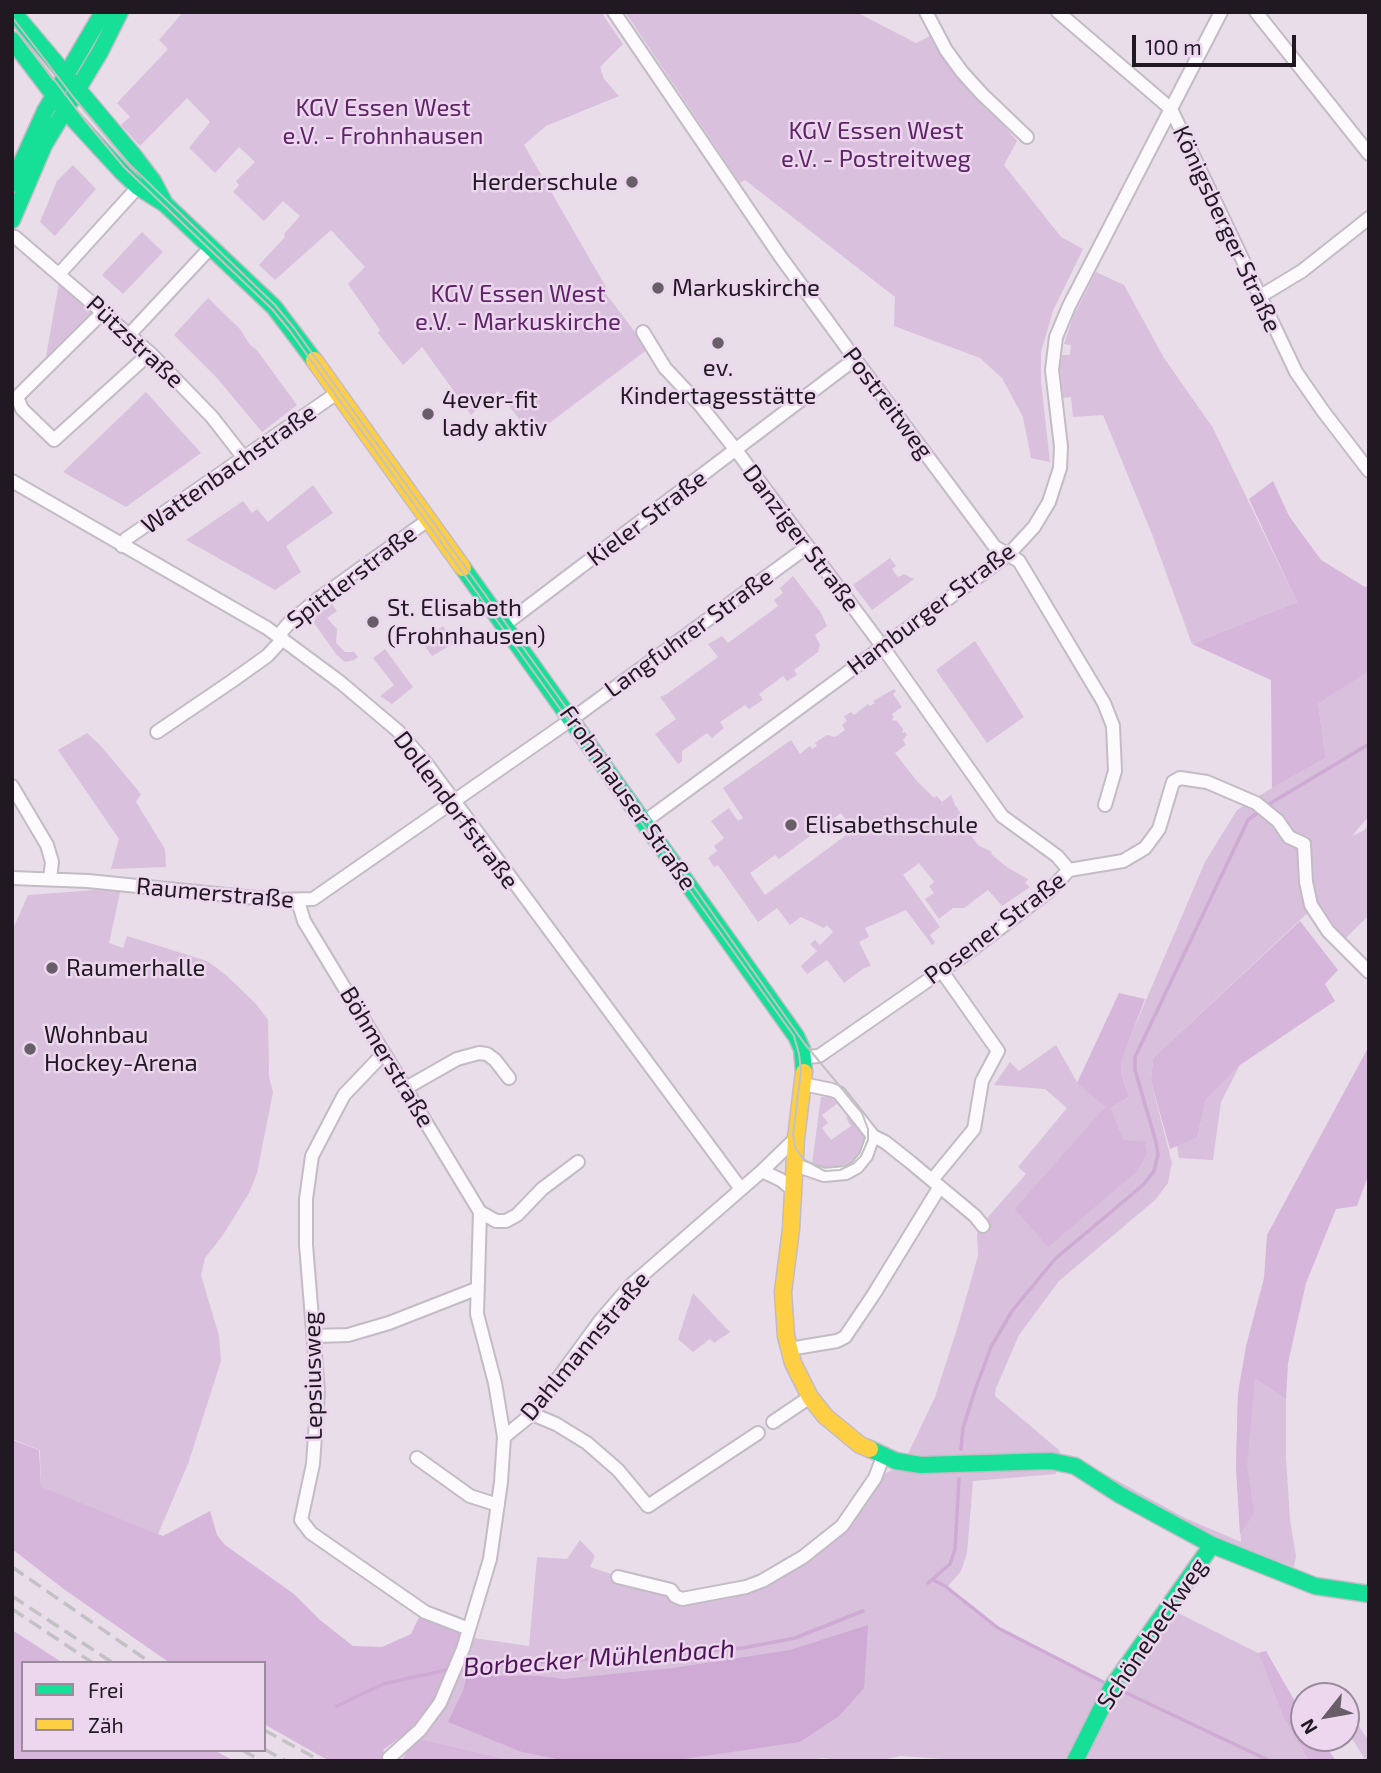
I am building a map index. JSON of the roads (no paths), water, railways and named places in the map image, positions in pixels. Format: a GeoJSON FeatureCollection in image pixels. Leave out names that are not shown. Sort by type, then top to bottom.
{"type":"FeatureCollection","features":[{"type":"Feature","properties":{"kind":"main road","name":"Frohnhauser Straße"},"geometry":{"type":"LineString","coordinates":[[13,12],[134,156],[153,181],[165,204]]}},
{"type":"Feature","properties":{"kind":"main road"},"geometry":{"type":"LineString","coordinates":[[14,229],[33,168],[65,110],[71,83],[103,12]]}},
{"type":"Feature","properties":{"kind":"main road"},"geometry":{"type":"LineString","coordinates":[[12,184],[32,137],[54,96],[71,83],[120,12]]}},
{"type":"Feature","properties":{"kind":"main road","name":"Frohnhauser Straße"},"geometry":{"type":"LineString","coordinates":[[12,40],[65,110],[138,187],[165,204],[274,307],[572,719],[796,1036],[803,1056],[803,1084],[796,1138],[783,1312],[789,1349],[810,1397],[842,1432],[883,1457],[921,1465],[1051,1461],[1074,1466],[1120,1495],[1212,1545],[1315,1586],[1369,1594]]}},
{"type":"Feature","properties":{"kind":"main road","name":"Schönebeckweg"},"geometry":{"type":"LineString","coordinates":[[1075,1761],[1112,1686],[1212,1545]]}},
{"type":"Feature","properties":{"kind":"street","name":"Postreitweg"},"geometry":{"type":"LineString","coordinates":[[614,12],[780,256],[855,359],[995,547],[1019,561],[1104,703],[1113,726],[1115,771],[1105,805]]}},
{"type":"Feature","properties":{"kind":"street"},"geometry":{"type":"LineString","coordinates":[[926,12],[946,50],[962,72],[1027,137]]}},
{"type":"Feature","properties":{"kind":"street","name":"Königsberger Straße"},"geometry":{"type":"LineString","coordinates":[[1058,12],[1171,109],[1285,351],[1310,394],[1369,471]]}},
{"type":"Feature","properties":{"kind":"street","name":"Hamburger Straße"},"geometry":{"type":"LineString","coordinates":[[644,822],[1009,555],[1024,540],[1049,502],[1060,468],[1061,447],[1052,370],[1056,337],[1073,297],[1221,12]]}},
{"type":"Feature","properties":{"kind":"street"},"geometry":{"type":"LineString","coordinates":[[1256,12],[1369,154]]}},
{"type":"Feature","properties":{"kind":"street"},"geometry":{"type":"LineString","coordinates":[[60,273],[138,187]]}},
{"type":"Feature","properties":{"kind":"street"},"geometry":{"type":"LineString","coordinates":[[1259,297],[1310,265],[1369,218]]}},
{"type":"Feature","properties":{"kind":"street","name":"Pützstraße"},"geometry":{"type":"LineString","coordinates":[[14,229],[102,313],[150,353],[212,417],[244,458]]}},
{"type":"Feature","properties":{"kind":"street"},"geometry":{"type":"LineString","coordinates":[[129,335],[211,247]]}},
{"type":"Feature","properties":{"kind":"street"},"geometry":{"type":"LineString","coordinates":[[102,313],[17,397],[22,409],[54,440],[150,353]]}},
{"type":"Feature","properties":{"kind":"street","name":"Danziger Straße"},"geometry":{"type":"LineString","coordinates":[[643,332],[665,368],[700,405],[736,450],[882,646],[1002,816],[1057,856],[1069,870]]}},
{"type":"Feature","properties":{"kind":"street","name":"Kieler Straße"},"geometry":{"type":"LineString","coordinates":[[504,625],[855,359]]}},
{"type":"Feature","properties":{"kind":"street","name":"Wattenbachstraße"},"geometry":{"type":"LineString","coordinates":[[122,546],[126,540],[337,393]]}},
{"type":"Feature","properties":{"kind":"street","name":"Dollendorfstraße"},"geometry":{"type":"LineString","coordinates":[[12,481],[280,638],[340,682],[398,731],[426,763],[741,1189]]}},
{"type":"Feature","properties":{"kind":"street","name":"Spittlerstraße"},"geometry":{"type":"LineString","coordinates":[[157,732],[267,656],[290,622],[428,520]]}},
{"type":"Feature","properties":{"kind":"street","name":"Langfuhrer Straße"},"geometry":{"type":"LineString","coordinates":[[572,719],[807,547]]}},
{"type":"Feature","properties":{"kind":"street","name":"Raumerstraße"},"geometry":{"type":"LineString","coordinates":[[12,878],[298,901],[313,899],[572,719]]}},
{"type":"Feature","properties":{"kind":"street","name":"Posener Straße"},"geometry":{"type":"LineString","coordinates":[[803,1056],[819,1056],[1049,891],[1069,870],[1123,861],[1145,848],[1159,829],[1172,782],[1176,778],[1207,782],[1256,803],[1268,811],[1289,836],[1304,844],[1306,881],[1311,905],[1328,931],[1369,972]]}},
{"type":"Feature","properties":{"kind":"street"},"geometry":{"type":"LineString","coordinates":[[12,786],[47,845],[52,862],[50,879]]}},
{"type":"Feature","properties":{"kind":"street","name":"Böhmerstraße"},"geometry":{"type":"LineString","coordinates":[[298,901],[304,922],[480,1212]]}},
{"type":"Feature","properties":{"kind":"street"},"geometry":{"type":"LineString","coordinates":[[789,1349],[837,1341],[845,1336],[874,1294],[935,1184],[974,1129],[982,1081],[998,1051],[941,970]]}},
{"type":"Feature","properties":{"kind":"street","name":"Lepsiusweg"},"geometry":{"type":"LineString","coordinates":[[384,1052],[344,1095],[313,1156],[306,1199],[306,1245],[318,1392],[313,1464],[301,1520],[312,1533],[425,1612],[469,1629]]}},
{"type":"Feature","properties":{"kind":"street"},"geometry":{"type":"LineString","coordinates":[[406,1088],[457,1059],[479,1054],[487,1054],[495,1060],[509,1078]]}},
{"type":"Feature","properties":{"kind":"street"},"geometry":{"type":"LineString","coordinates":[[803,1084],[839,1093],[873,1136],[885,1142],[983,1226]]}},
{"type":"Feature","properties":{"kind":"street"},"geometry":{"type":"LineString","coordinates":[[795,1165],[824,1175],[846,1172],[857,1167],[866,1156],[873,1136]]}},
{"type":"Feature","properties":{"kind":"street","name":"Dahlmannstraße"},"geometry":{"type":"LineString","coordinates":[[504,1437],[532,1414],[616,1300],[796,1138]]}},
{"type":"Feature","properties":{"kind":"street"},"geometry":{"type":"LineString","coordinates":[[389,1758],[432,1717],[453,1676],[490,1559],[504,1437],[495,1383],[481,1335],[477,1289],[480,1212],[496,1221],[506,1221],[542,1189],[578,1163]]}},
{"type":"Feature","properties":{"kind":"street"},"geometry":{"type":"LineString","coordinates":[[762,1171],[781,1180],[794,1191]]}},
{"type":"Feature","properties":{"kind":"street"},"geometry":{"type":"LineString","coordinates":[[314,1336],[348,1335],[389,1323],[477,1289]]}},
{"type":"Feature","properties":{"kind":"street"},"geometry":{"type":"LineString","coordinates":[[773,1422],[810,1397]]}},
{"type":"Feature","properties":{"kind":"street"},"geometry":{"type":"LineString","coordinates":[[532,1414],[573,1434],[603,1456],[648,1506],[758,1433]]}},
{"type":"Feature","properties":{"kind":"street"},"geometry":{"type":"LineString","coordinates":[[618,1577],[671,1590],[682,1599],[746,1587],[762,1581],[803,1557],[842,1526],[875,1478],[883,1457]]}},
{"type":"Feature","properties":{"kind":"street"},"geometry":{"type":"LineString","coordinates":[[417,1458],[470,1496],[498,1505]]}},
{"type":"Feature","properties":{"kind":"waterway","name":"Borbecker Mühlenbach"},"geometry":{"type":"LineString","coordinates":[[1266,806],[1369,744]]}},
{"type":"Feature","properties":{"kind":"waterway","name":"Borbecker Mühlenbach"},"geometry":{"type":"LineString","coordinates":[[961,1449],[963,1428],[975,1390],[991,1347],[1012,1311],[1055,1259],[1143,1185],[1154,1171],[1158,1154],[1135,1070],[1135,1057],[1248,820],[1260,811]]}},
{"type":"Feature","properties":{"kind":"waterway","name":"Borbecker Mühlenbach"},"geometry":{"type":"LineString","coordinates":[[928,1583],[950,1564],[955,1549],[959,1479]]}},
{"type":"Feature","properties":{"kind":"waterway"},"geometry":{"type":"LineString","coordinates":[[933,1580],[945,1586],[998,1628],[1107,1684]]}},
{"type":"Feature","properties":{"kind":"waterway","name":"Borbecker Mühlenbach"},"geometry":{"type":"LineString","coordinates":[[459,1668],[743,1648],[795,1638],[863,1611]]}},
{"type":"Feature","properties":{"kind":"waterway","name":"Borbecker Mühlenbach"},"geometry":{"type":"LineString","coordinates":[[337,1706],[383,1684],[451,1669]]}},
{"type":"Feature","properties":{"kind":"waterway"},"geometry":{"type":"LineString","coordinates":[[1120,1690],[1270,1761]]}},
{"type":"Feature","properties":{"kind":"tram line"},"geometry":{"type":"LineString","coordinates":[[12,17],[128,163],[275,305],[294,328],[804,1043],[862,1113],[868,1129],[868,1140],[861,1156],[854,1163],[840,1170],[825,1171],[803,1159],[795,1147],[793,1134],[801,1071],[794,1036],[290,331],[272,309],[124,167],[12,24]]}},
{"type":"Feature","properties":{"kind":"railway"},"geometry":{"type":"LineString","coordinates":[[12,1567],[148,1661]]}},
{"type":"Feature","properties":{"kind":"railway"},"geometry":{"type":"LineString","coordinates":[[12,1596],[110,1661]]}},
{"type":"Feature","properties":{"kind":"railway"},"geometry":{"type":"LineString","coordinates":[[12,1609],[90,1661]]}},
{"type":"Feature","properties":{"kind":"railway"},"geometry":{"type":"LineString","coordinates":[[266,1731],[321,1761]]}},
{"type":"Feature","properties":{"kind":"railway"},"geometry":{"type":"LineString","coordinates":[[266,1750],[286,1761]]}},
{"type":"Feature","properties":{"kind":"railway"},"geometry":{"type":"LineString","coordinates":[[246,1752],[262,1761]]}},
{"type":"Feature","properties":{"kind":"place","name":"Herderschule"},"geometry":{"type":"Point","coordinates":[632,182]}},
{"type":"Feature","properties":{"kind":"place","name":"Markuskirche"},"geometry":{"type":"Point","coordinates":[658,288]}},
{"type":"Feature","properties":{"kind":"place","name":"ev. Kindertagesstätte"},"geometry":{"type":"Point","coordinates":[718,343]}},
{"type":"Feature","properties":{"kind":"place","name":"4ever-fit lady aktiv"},"geometry":{"type":"Point","coordinates":[428,414]}},
{"type":"Feature","properties":{"kind":"place","name":"St. Elisabeth (Frohnhausen)"},"geometry":{"type":"Point","coordinates":[373,622]}},
{"type":"Feature","properties":{"kind":"place","name":"Elisabethschule"},"geometry":{"type":"Point","coordinates":[791,825]}},
{"type":"Feature","properties":{"kind":"place","name":"Raumerhalle"},"geometry":{"type":"Point","coordinates":[52,968]}},
{"type":"Feature","properties":{"kind":"place","name":"Wohnbau Hockey-Arena"},"geometry":{"type":"Point","coordinates":[30,1049]}},
{"type":"Feature","properties":{"kind":"park label","name":"KGV Essen West e.V. - Frohnhausen"},"geometry":{"type":"Point","coordinates":[383,122]}},
{"type":"Feature","properties":{"kind":"park label","name":"KGV Essen West e.V. - Postreitweg"},"geometry":{"type":"Point","coordinates":[876,145]}},
{"type":"Feature","properties":{"kind":"park label","name":"KGV Essen West e.V. - Markuskirche"},"geometry":{"type":"Point","coordinates":[518,308]}}]}
